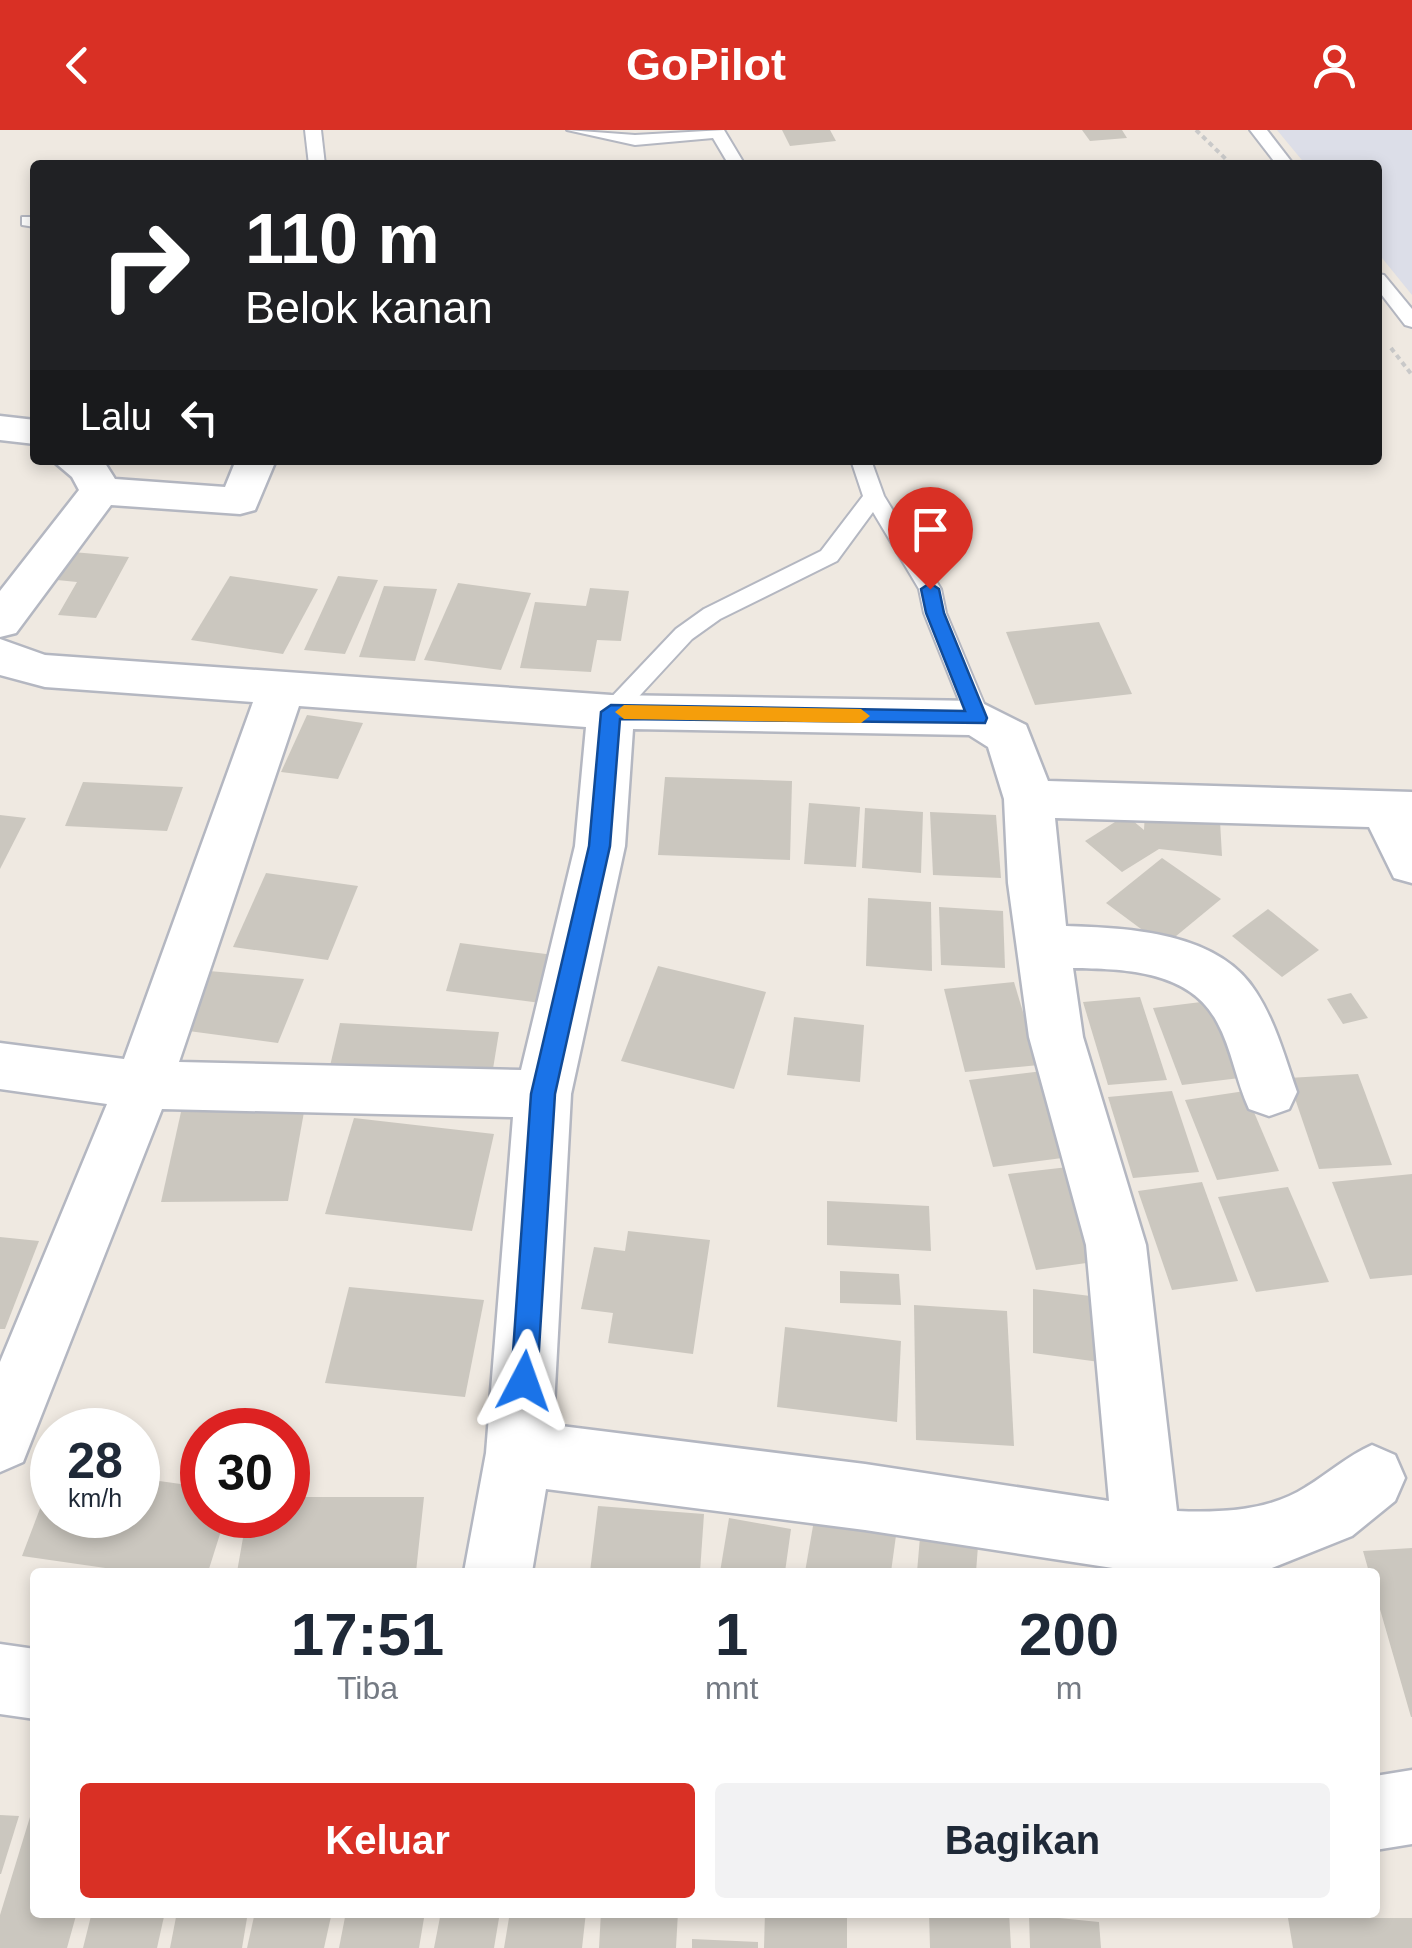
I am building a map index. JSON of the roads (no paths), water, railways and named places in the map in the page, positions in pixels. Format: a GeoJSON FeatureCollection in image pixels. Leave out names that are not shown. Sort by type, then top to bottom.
{"type":"FeatureCollection","features":[{"type":"Feature","properties":{"kind":"street"},"geometry":{"type":"LineString","coordinates":[[0,428],[30,431]]}},
{"type":"Feature","properties":{"kind":"street"},"geometry":{"type":"LineString","coordinates":[[0,622],[86,476],[240,501],[254,465]]}},
{"type":"Feature","properties":{"kind":"street"},"geometry":{"type":"LineString","coordinates":[[0,655],[12,663],[45,671],[611,712],[978,718],[1009,737],[1029,799],[1042,946],[1056,1037],[1116,1244],[1147,1542]]}},
{"type":"Feature","properties":{"kind":"street"},"geometry":{"type":"LineString","coordinates":[[0,1440],[143,1085],[282,690]]}},
{"type":"Feature","properties":{"kind":"street"},"geometry":{"type":"LineString","coordinates":[[499,1568],[520,1453],[543,1094],[600,846],[611,712]]}},
{"type":"Feature","properties":{"kind":"street"},"geometry":{"type":"LineString","coordinates":[[1029,799],[1398,810],[1412,864]]}},
{"type":"Feature","properties":{"kind":"street"},"geometry":{"type":"LineString","coordinates":[[1042,946],[1145,950],[1214,983],[1234,1000],[1269,1092]]}},
{"type":"Feature","properties":{"kind":"street"},"geometry":{"type":"LineString","coordinates":[[0,1066],[143,1085],[543,1094]]}},
{"type":"Feature","properties":{"kind":"street"},"geometry":{"type":"LineString","coordinates":[[520,1453],[865,1496],[1147,1542],[1216,1546],[1294,1530],[1328,1517],[1372,1478]]}},
{"type":"Feature","properties":{"kind":"street"},"geometry":{"type":"LineString","coordinates":[[0,1679],[30,1683]]}},
{"type":"Feature","properties":{"kind":"street"},"geometry":{"type":"LineString","coordinates":[[1380,1812],[1412,1807]]}},
{"type":"Feature","properties":{"kind":"lane"},"geometry":{"type":"LineString","coordinates":[[313,130],[316,160]]}},
{"type":"Feature","properties":{"kind":"lane"},"geometry":{"type":"LineString","coordinates":[[575,130],[635,140],[717,131],[734,160]]}},
{"type":"Feature","properties":{"kind":"lane"},"geometry":{"type":"LineString","coordinates":[[1258,130],[1282,160]]}},
{"type":"Feature","properties":{"kind":"lane"},"geometry":{"type":"LineString","coordinates":[[1382,283],[1412,322]]}},
{"type":"Feature","properties":{"kind":"lane"},"geometry":{"type":"LineString","coordinates":[[863,465],[874,496],[930,589],[935,613],[978,718]]}},
{"type":"Feature","properties":{"kind":"lane"},"geometry":{"type":"LineString","coordinates":[[611,712],[684,634],[712,614],[829,556],[874,496]]}}]}
